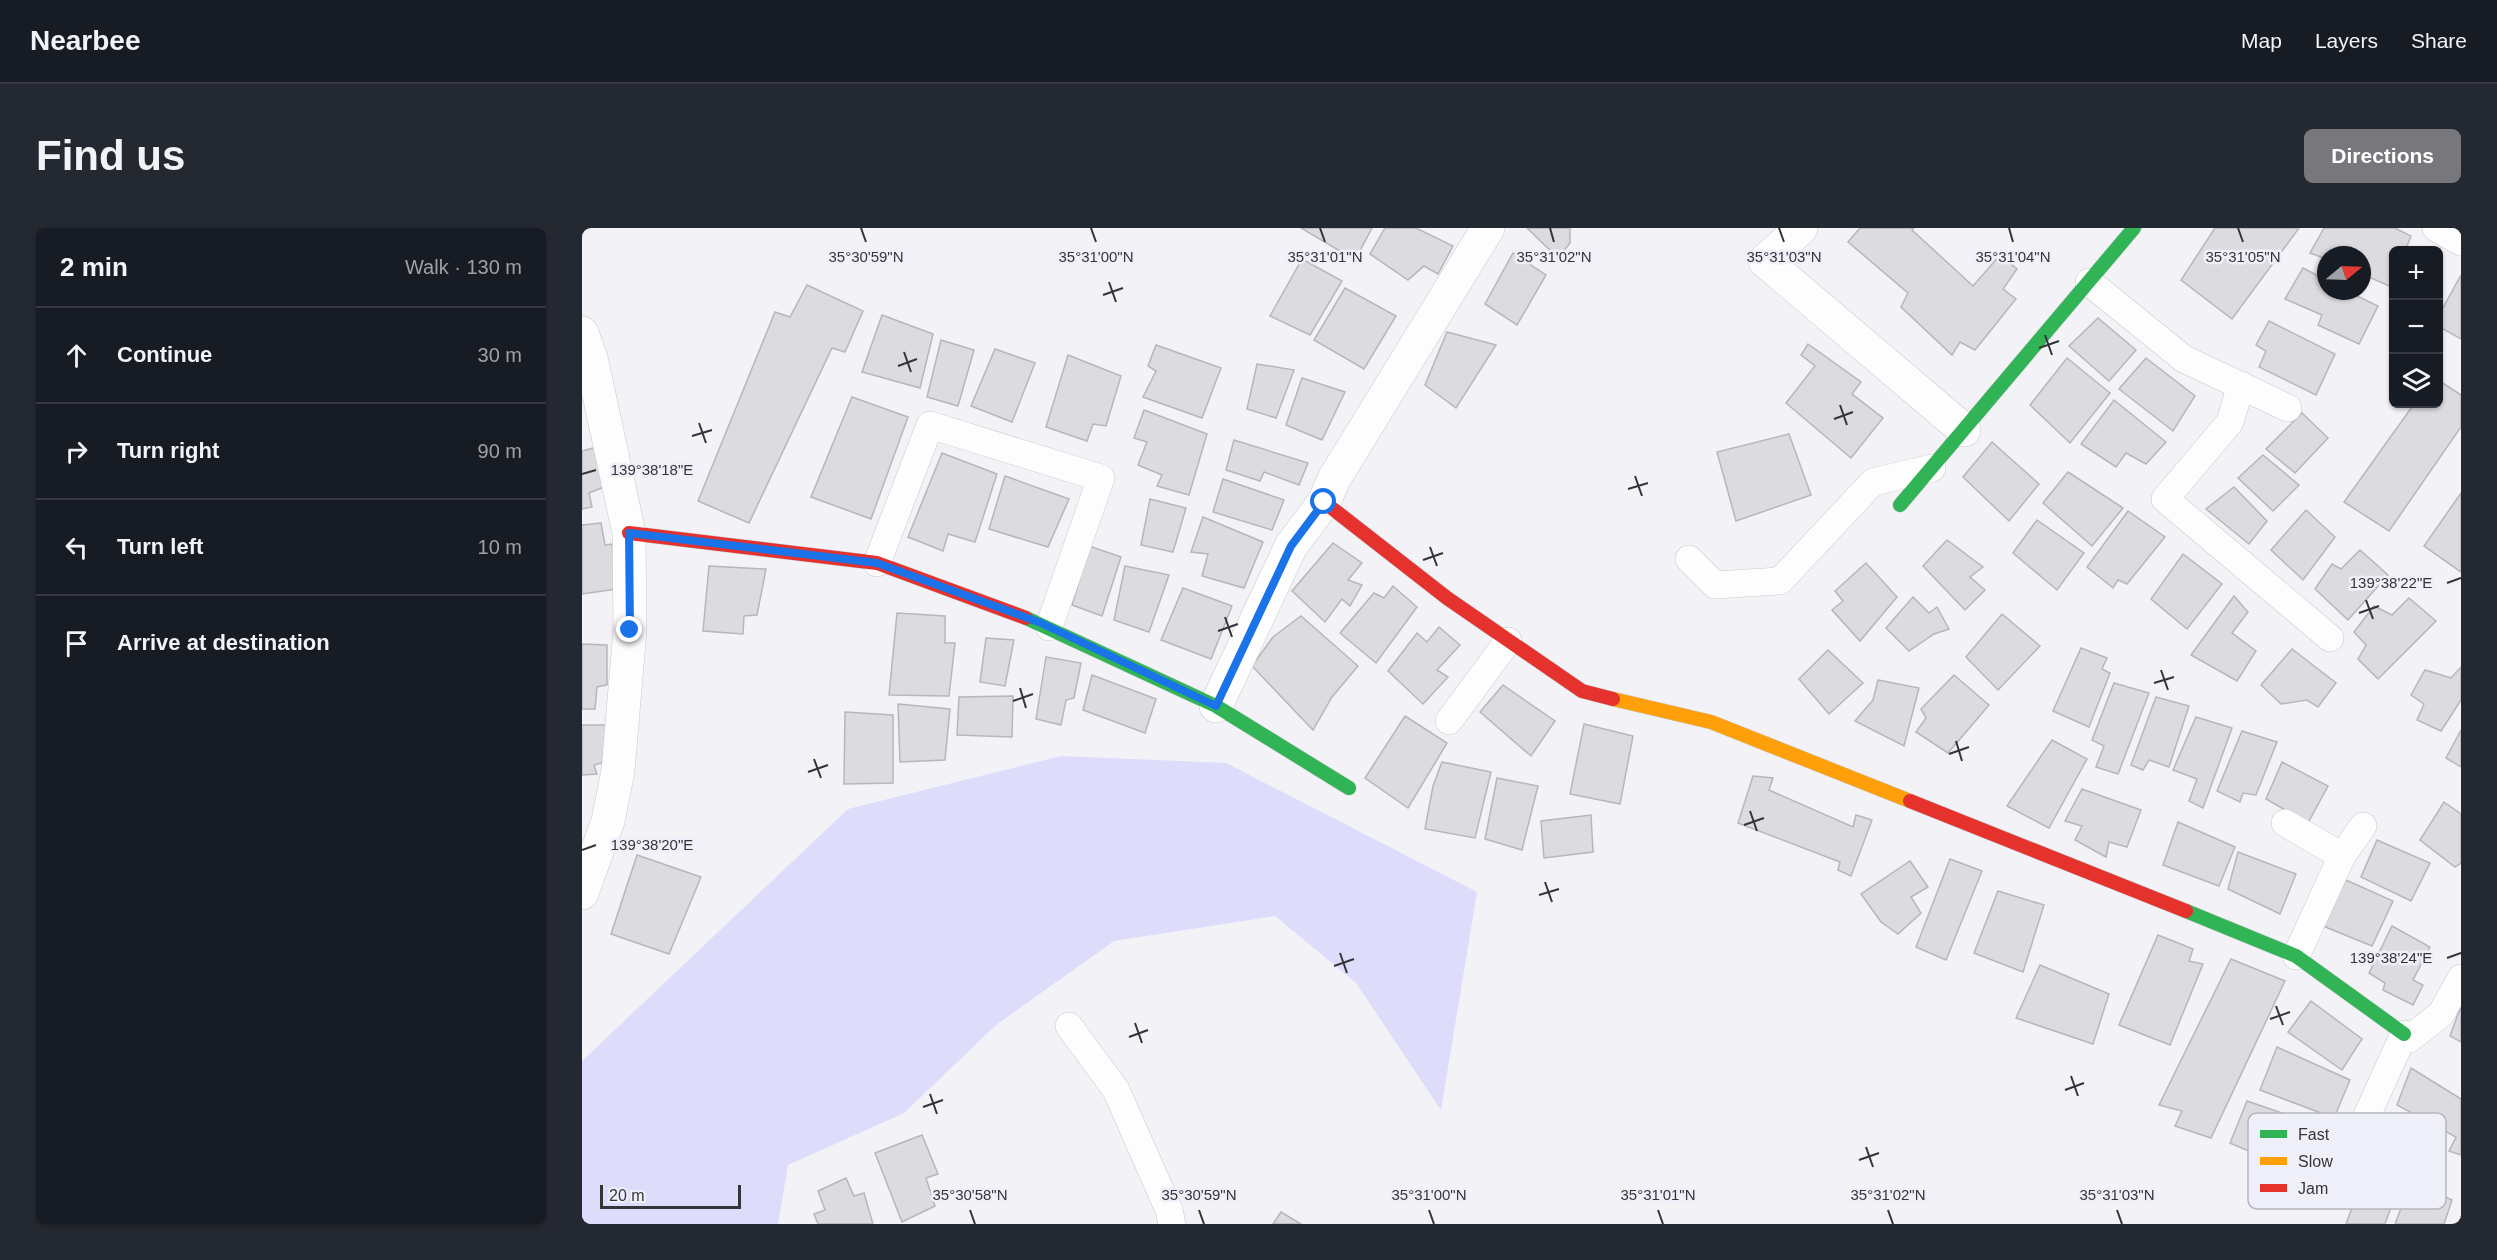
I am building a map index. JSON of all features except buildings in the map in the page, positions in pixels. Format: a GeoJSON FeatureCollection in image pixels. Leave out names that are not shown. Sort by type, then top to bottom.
{"type":"FeatureCollection","features":[{"type":"Feature","properties":{"kind":"street"},"geometry":{"type":"LineString","coordinates":[[1216,706],[1291,546],[1324,502],[1334,480],[1488,228]]}},
{"type":"Feature","properties":{"kind":"street"},"geometry":{"type":"LineString","coordinates":[[1801,228],[1766,261],[1964,430]]}},
{"type":"Feature","properties":{"kind":"street"},"geometry":{"type":"LineString","coordinates":[[1900,505],[2134,228]]}},
{"type":"Feature","properties":{"kind":"street"},"geometry":{"type":"LineString","coordinates":[[582,333],[591,358],[629,533],[630,630],[618,771],[608,821],[582,893]]}},
{"type":"Feature","properties":{"kind":"street"},"geometry":{"type":"LineString","coordinates":[[1324,502],[1447,598],[1582,691],[1711,722],[2296,956],[2404,1034]]}},
{"type":"Feature","properties":{"kind":"street"},"geometry":{"type":"LineString","coordinates":[[629,533],[877,563],[1049,627],[1216,706],[1349,788]]}},
{"type":"Feature","properties":{"kind":"lane"},"geometry":{"type":"LineString","coordinates":[[2436,228],[2461,242]]}},
{"type":"Feature","properties":{"kind":"lane"},"geometry":{"type":"LineString","coordinates":[[2089,282],[2184,359],[2288,408]]}},
{"type":"Feature","properties":{"kind":"lane"},"geometry":{"type":"LineString","coordinates":[[2241,385],[2230,422],[2165,499],[2330,638]]}},
{"type":"Feature","properties":{"kind":"lane"},"geometry":{"type":"LineString","coordinates":[[877,563],[930,425],[1101,478],[1049,627]]}},
{"type":"Feature","properties":{"kind":"lane"},"geometry":{"type":"LineString","coordinates":[[1689,559],[1715,585],[1780,581],[1873,482],[1932,468]]}},
{"type":"Feature","properties":{"kind":"lane"},"geometry":{"type":"LineString","coordinates":[[1449,721],[1508,641]]}},
{"type":"Feature","properties":{"kind":"lane"},"geometry":{"type":"LineString","coordinates":[[2284,823],[2342,856]]}},
{"type":"Feature","properties":{"kind":"lane"},"geometry":{"type":"LineString","coordinates":[[2296,956],[2342,856],[2362,826]]}},
{"type":"Feature","properties":{"kind":"lane"},"geometry":{"type":"LineString","coordinates":[[2368,1113],[2404,1034],[2409,1039],[2441,1014],[2461,978]]}},
{"type":"Feature","properties":{"kind":"lane"},"geometry":{"type":"LineString","coordinates":[[1069,1026],[1116,1090],[1169,1210],[1172,1224]]}},
{"type":"Feature","properties":{"kind":"shaded area"},"geometry":{"type":"Polygon","coordinates":[[[1061,756],[1226,763],[1477,892],[1441,1110],[1356,983],[1275,916],[1114,941],[996,1025],[904,1113],[788,1165],[778,1224],[582,1224],[582,1061],[848,809],[1061,756]]]}},
{"type":"Feature","properties":{"kind":"traffic: fast"},"geometry":{"type":"LineString","coordinates":[[1900,505],[2134,228]]}},
{"type":"Feature","properties":{"kind":"traffic: fast"},"geometry":{"type":"LineString","coordinates":[[1026,618],[1216,706],[1349,788]]}},
{"type":"Feature","properties":{"kind":"traffic: fast"},"geometry":{"type":"LineString","coordinates":[[2186,911],[2296,956],[2404,1034]]}},
{"type":"Feature","properties":{"kind":"traffic: slow"},"geometry":{"type":"LineString","coordinates":[[1613,699],[1711,722],[1910,801]]}},
{"type":"Feature","properties":{"kind":"traffic: jam"},"geometry":{"type":"LineString","coordinates":[[1324,502],[1447,598],[1582,691],[1613,699]]}},
{"type":"Feature","properties":{"kind":"traffic: jam"},"geometry":{"type":"LineString","coordinates":[[629,533],[877,563],[1026,618]]}},
{"type":"Feature","properties":{"kind":"traffic: jam"},"geometry":{"type":"LineString","coordinates":[[1910,801],[2186,911]]}},
{"type":"Feature","properties":{"kind":"route"},"geometry":{"type":"LineString","coordinates":[[630,630],[629,533],[877,563],[1041,623],[1216,706],[1291,546],[1324,502]]}}]}
